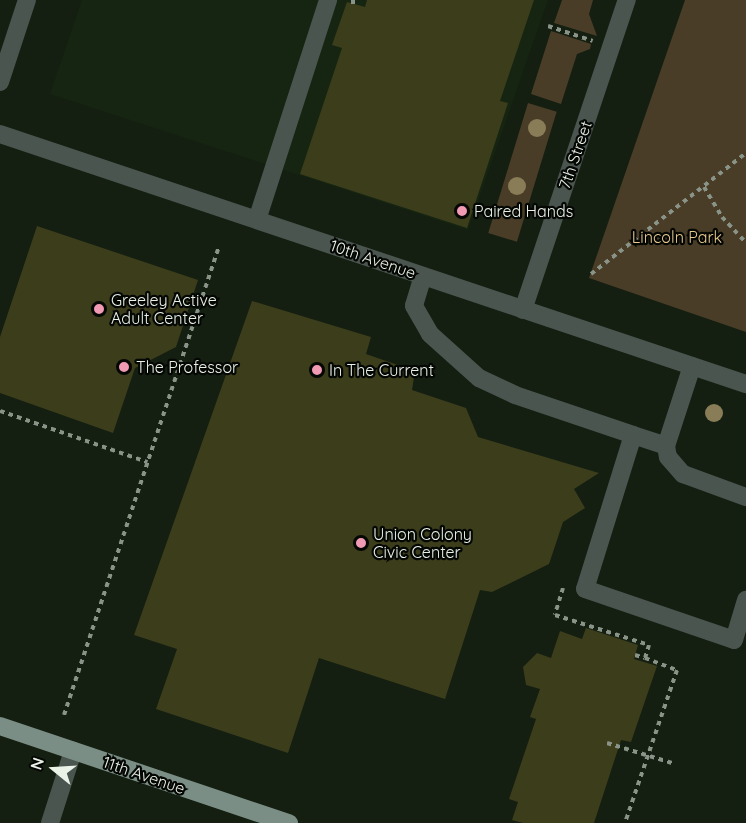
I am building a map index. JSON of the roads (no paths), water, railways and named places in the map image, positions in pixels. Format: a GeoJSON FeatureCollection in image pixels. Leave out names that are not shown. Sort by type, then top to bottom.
{"type":"FeatureCollection","features":[{"type":"Feature","properties":{"kind":"main road","name":"11th Avenue"},"geometry":{"type":"LineString","coordinates":[[0,726],[289,823]]}},
{"type":"Feature","properties":{"kind":"street"},"geometry":{"type":"LineString","coordinates":[[0,82],[27,0]]}},
{"type":"Feature","properties":{"kind":"street"},"geometry":{"type":"LineString","coordinates":[[257,220],[328,0]]}},
{"type":"Feature","properties":{"kind":"street","name":"7th Street"},"geometry":{"type":"LineString","coordinates":[[522,310],[627,0]]}},
{"type":"Feature","properties":{"kind":"street","name":"10th Avenue"},"geometry":{"type":"LineString","coordinates":[[0,134],[746,384]]}},
{"type":"Feature","properties":{"kind":"street"},"geometry":{"type":"LineString","coordinates":[[423,276],[414,306],[430,334],[479,378],[515,395],[666,446]]}},
{"type":"Feature","properties":{"kind":"street"},"geometry":{"type":"LineString","coordinates":[[692,366],[666,446],[668,456],[683,474],[746,497]]}},
{"type":"Feature","properties":{"kind":"street"},"geometry":{"type":"LineString","coordinates":[[633,435],[585,589],[740,642],[746,600]]}},
{"type":"Feature","properties":{"kind":"street"},"geometry":{"type":"LineString","coordinates":[[50,823],[73,751]]}},
{"type":"Feature","properties":{"kind":"place","name":"Paired Hands"},"geometry":{"type":"Point","coordinates":[462,211]}},
{"type":"Feature","properties":{"kind":"place","name":"Greeley Active Adult Center"},"geometry":{"type":"Point","coordinates":[99,309]}},
{"type":"Feature","properties":{"kind":"place","name":"The Professor"},"geometry":{"type":"Point","coordinates":[124,367]}},
{"type":"Feature","properties":{"kind":"place","name":"In The Current"},"geometry":{"type":"Point","coordinates":[317,370]}},
{"type":"Feature","properties":{"kind":"place","name":"Union Colony Civic Center"},"geometry":{"type":"Point","coordinates":[361,543]}},
{"type":"Feature","properties":{"kind":"park label","name":"Lincoln Park"},"geometry":{"type":"Point","coordinates":[677,237]}}]}
